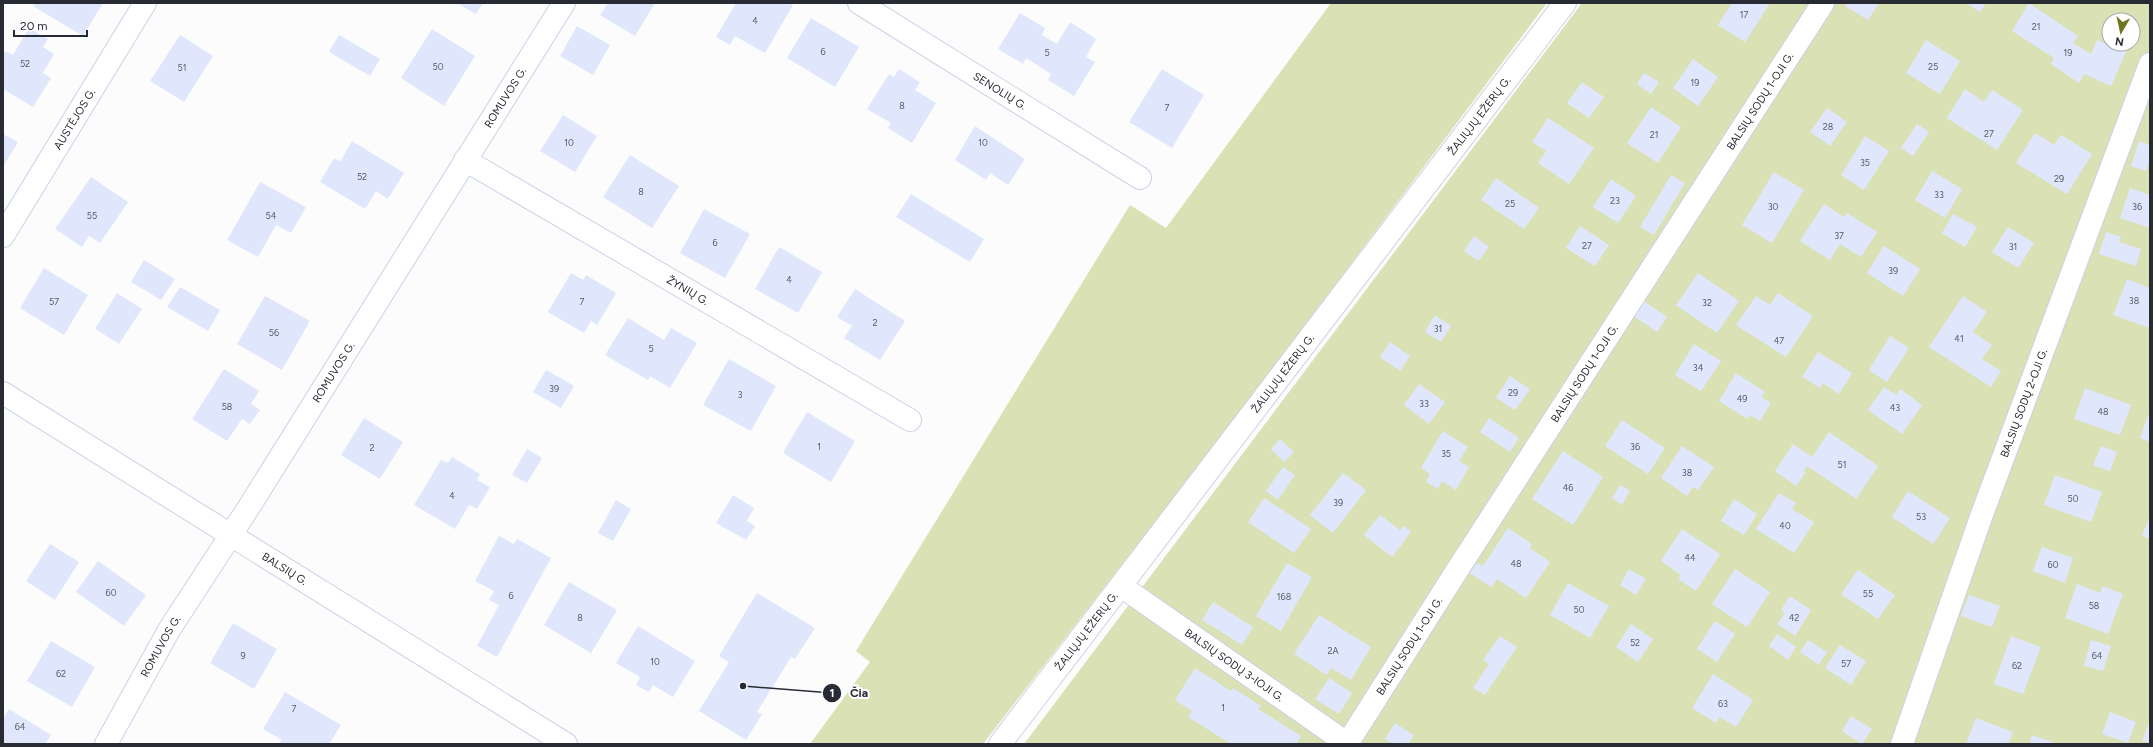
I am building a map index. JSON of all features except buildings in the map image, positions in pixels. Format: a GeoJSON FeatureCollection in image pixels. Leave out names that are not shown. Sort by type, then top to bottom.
{"type":"FeatureCollection","features":[{"type":"Feature","properties":{"kind":"street","name":"AUSTĖJOS G."},"geometry":{"type":"LineString","coordinates":[[3,236],[145,3]]}},
{"type":"Feature","properties":{"kind":"street","name":"ROMUVOS G."},"geometry":{"type":"LineString","coordinates":[[106,744],[169,630],[231,534],[564,3]]}},
{"type":"Feature","properties":{"kind":"street","name":"SENOLIŲ G."},"geometry":{"type":"LineString","coordinates":[[859,3],[1140,178]]}},
{"type":"Feature","properties":{"kind":"street","name":"ŽALIŲJŲ EŽERŲ G."},"geometry":{"type":"LineString","coordinates":[[1000,744],[1565,3]]}},
{"type":"Feature","properties":{"kind":"street","name":"BALSIŲ SODŲ 1-OJI G."},"geometry":{"type":"LineString","coordinates":[[1348,744],[1460,566],[1823,3]]}},
{"type":"Feature","properties":{"kind":"street","name":"BALSIŲ SODŲ 2-OJI G."},"geometry":{"type":"LineString","coordinates":[[1902,744],[1981,517],[2150,64]]}},
{"type":"Feature","properties":{"kind":"street","name":"ŽYNIŲ G."},"geometry":{"type":"LineString","coordinates":[[465,160],[910,420]]}},
{"type":"Feature","properties":{"kind":"street","name":"BALSIŲ G."},"geometry":{"type":"LineString","coordinates":[[3,393],[566,744]]}},
{"type":"Feature","properties":{"kind":"street","name":"BALSIŲ SODŲ 3-IOJI G."},"geometry":{"type":"LineString","coordinates":[[1121,586],[1348,744]]}},
{"type":"Feature","properties":{"kind":"green space"},"geometry":{"type":"Polygon","coordinates":[[[1331,3],[1547,3],[1223,434],[983,744],[810,744],[870,662],[856,651],[1130,205],[1166,228],[1331,3]]]}},
{"type":"Feature","properties":{"kind":"green space"},"geometry":{"type":"Polygon","coordinates":[[[1582,3],[2150,3],[2150,744],[1024,744],[1582,3]]]}},
{"type":"Feature","properties":{"kind":"place","name":"Čia"},"geometry":{"type":"Point","coordinates":[743,686]}}]}
